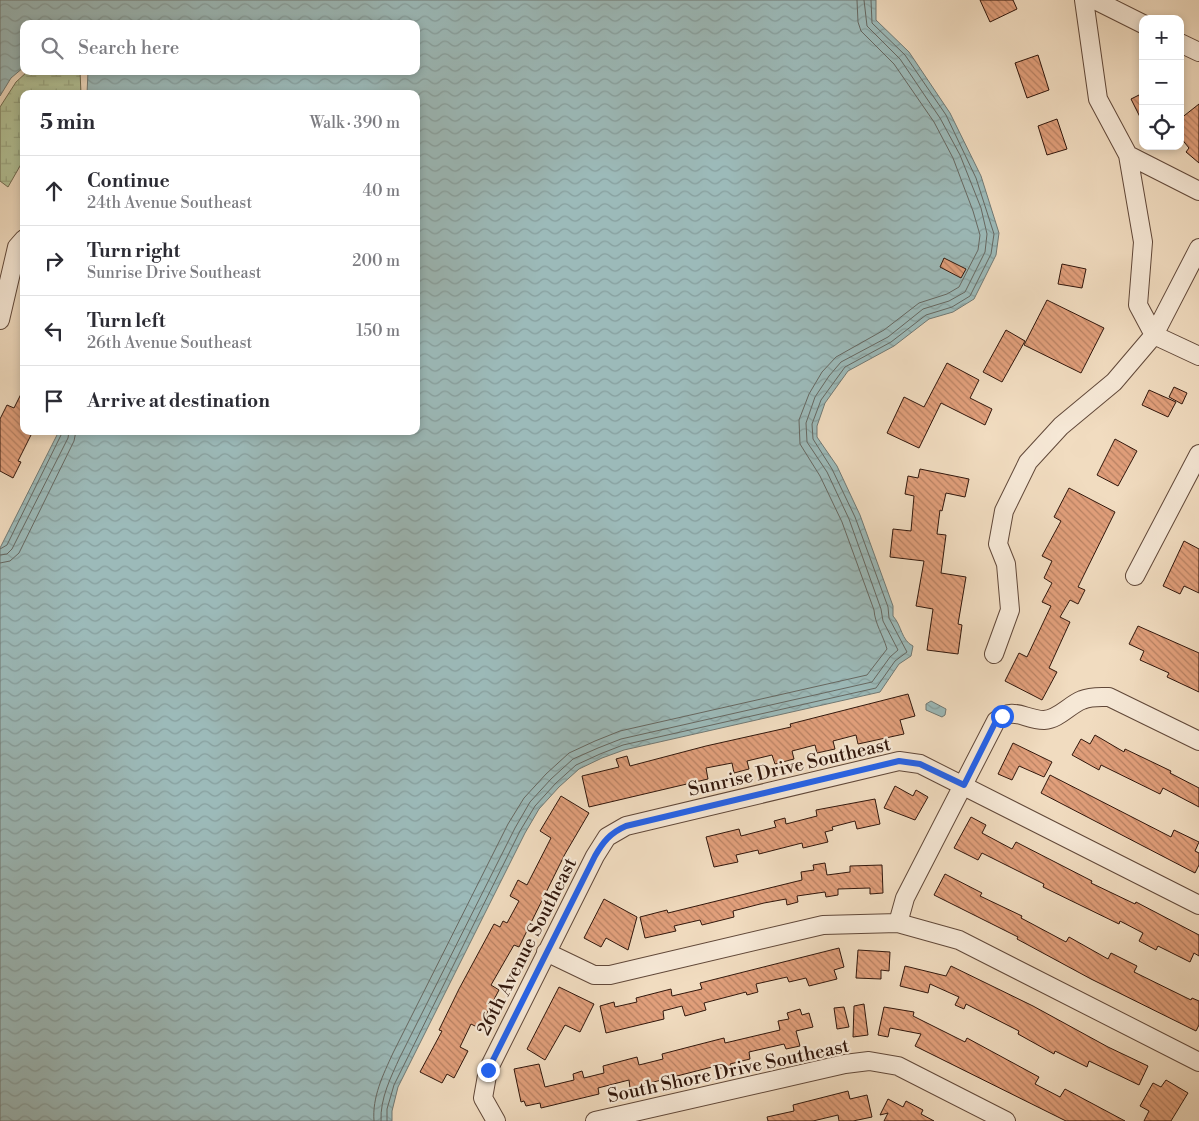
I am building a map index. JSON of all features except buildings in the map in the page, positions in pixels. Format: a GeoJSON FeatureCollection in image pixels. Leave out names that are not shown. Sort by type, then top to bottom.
{"type":"FeatureCollection","features":[{"type":"Feature","properties":{"kind":"street"},"geometry":{"type":"LineString","coordinates":[[1084,0],[1098,99],[1128,155],[1143,242],[1138,305],[1154,335],[1199,356]]}},
{"type":"Feature","properties":{"kind":"street"},"geometry":{"type":"LineString","coordinates":[[1095,0],[1139,22]]}},
{"type":"Feature","properties":{"kind":"street"},"geometry":{"type":"LineString","coordinates":[[1128,155],[1199,191]]}},
{"type":"Feature","properties":{"kind":"street"},"geometry":{"type":"LineString","coordinates":[[0,320],[17,247],[20,244]]}},
{"type":"Feature","properties":{"kind":"street"},"geometry":{"type":"LineString","coordinates":[[994,654],[1010,610],[1006,564],[998,544],[1004,511],[1028,462],[1061,426],[1114,382],[1154,335],[1199,248]]}},
{"type":"Feature","properties":{"kind":"street"},"geometry":{"type":"LineString","coordinates":[[1135,576],[1199,454]]}},
{"type":"Feature","properties":{"kind":"street"},"geometry":{"type":"LineString","coordinates":[[898,922],[905,898],[996,721],[1002,716],[1010,713],[1044,720],[1054,717],[1082,700],[1094,697],[1109,697],[1199,741]]}},
{"type":"Feature","properties":{"kind":"street","name":"Sunrise Drive Southeast"},"geometry":{"type":"LineString","coordinates":[[626,826],[899,761],[920,764],[1199,904]]}},
{"type":"Feature","properties":{"kind":"street","name":"26th Avenue Southeast"},"geometry":{"type":"LineString","coordinates":[[496,1121],[483,1098],[488,1070],[600,846],[607,837],[626,826]]}},
{"type":"Feature","properties":{"kind":"street"},"geometry":{"type":"LineString","coordinates":[[546,952],[594,975],[610,974],[823,925],[898,922],[960,940],[1199,1062]]}},
{"type":"Feature","properties":{"kind":"street","name":"South Shore Drive Southeast"},"geometry":{"type":"LineString","coordinates":[[595,1121],[845,1064],[869,1061],[898,1066],[1006,1121]]}},
{"type":"Feature","properties":{"kind":"green space"},"geometry":{"type":"Polygon","coordinates":[[[24,75],[80,75],[81,90],[20,90],[20,166],[8,187],[0,181],[0,107],[16,82],[24,75]]]}},
{"type":"Feature","properties":{"kind":"water"},"geometry":{"type":"Polygon","coordinates":[[[0,0],[876,0],[876,20],[909,52],[950,113],[981,176],[999,233],[996,255],[974,299],[953,312],[929,319],[894,346],[848,371],[825,403],[817,426],[817,437],[837,466],[860,515],[893,606],[893,616],[906,640],[913,646],[911,656],[899,664],[880,692],[624,750],[579,769],[539,809],[525,833],[398,1087],[392,1111],[392,1121],[0,1121],[0,548],[57,435],[420,435],[420,90],[87,90],[88,75],[420,75],[420,20],[20,20],[20,70],[11,78],[0,96],[0,0]]]}},
{"type":"Feature","properties":{"kind":"water"},"geometry":{"type":"Polygon","coordinates":[[[931,701],[946,709],[945,715],[942,717],[926,710],[926,704],[931,701]]]}},
{"type":"Feature","properties":{"kind":"route"},"geometry":{"type":"LineString","coordinates":[[488,1070],[600,846],[615,831],[626,826],[899,761],[920,764],[964,785],[996,721],[1002,716]]}}]}
